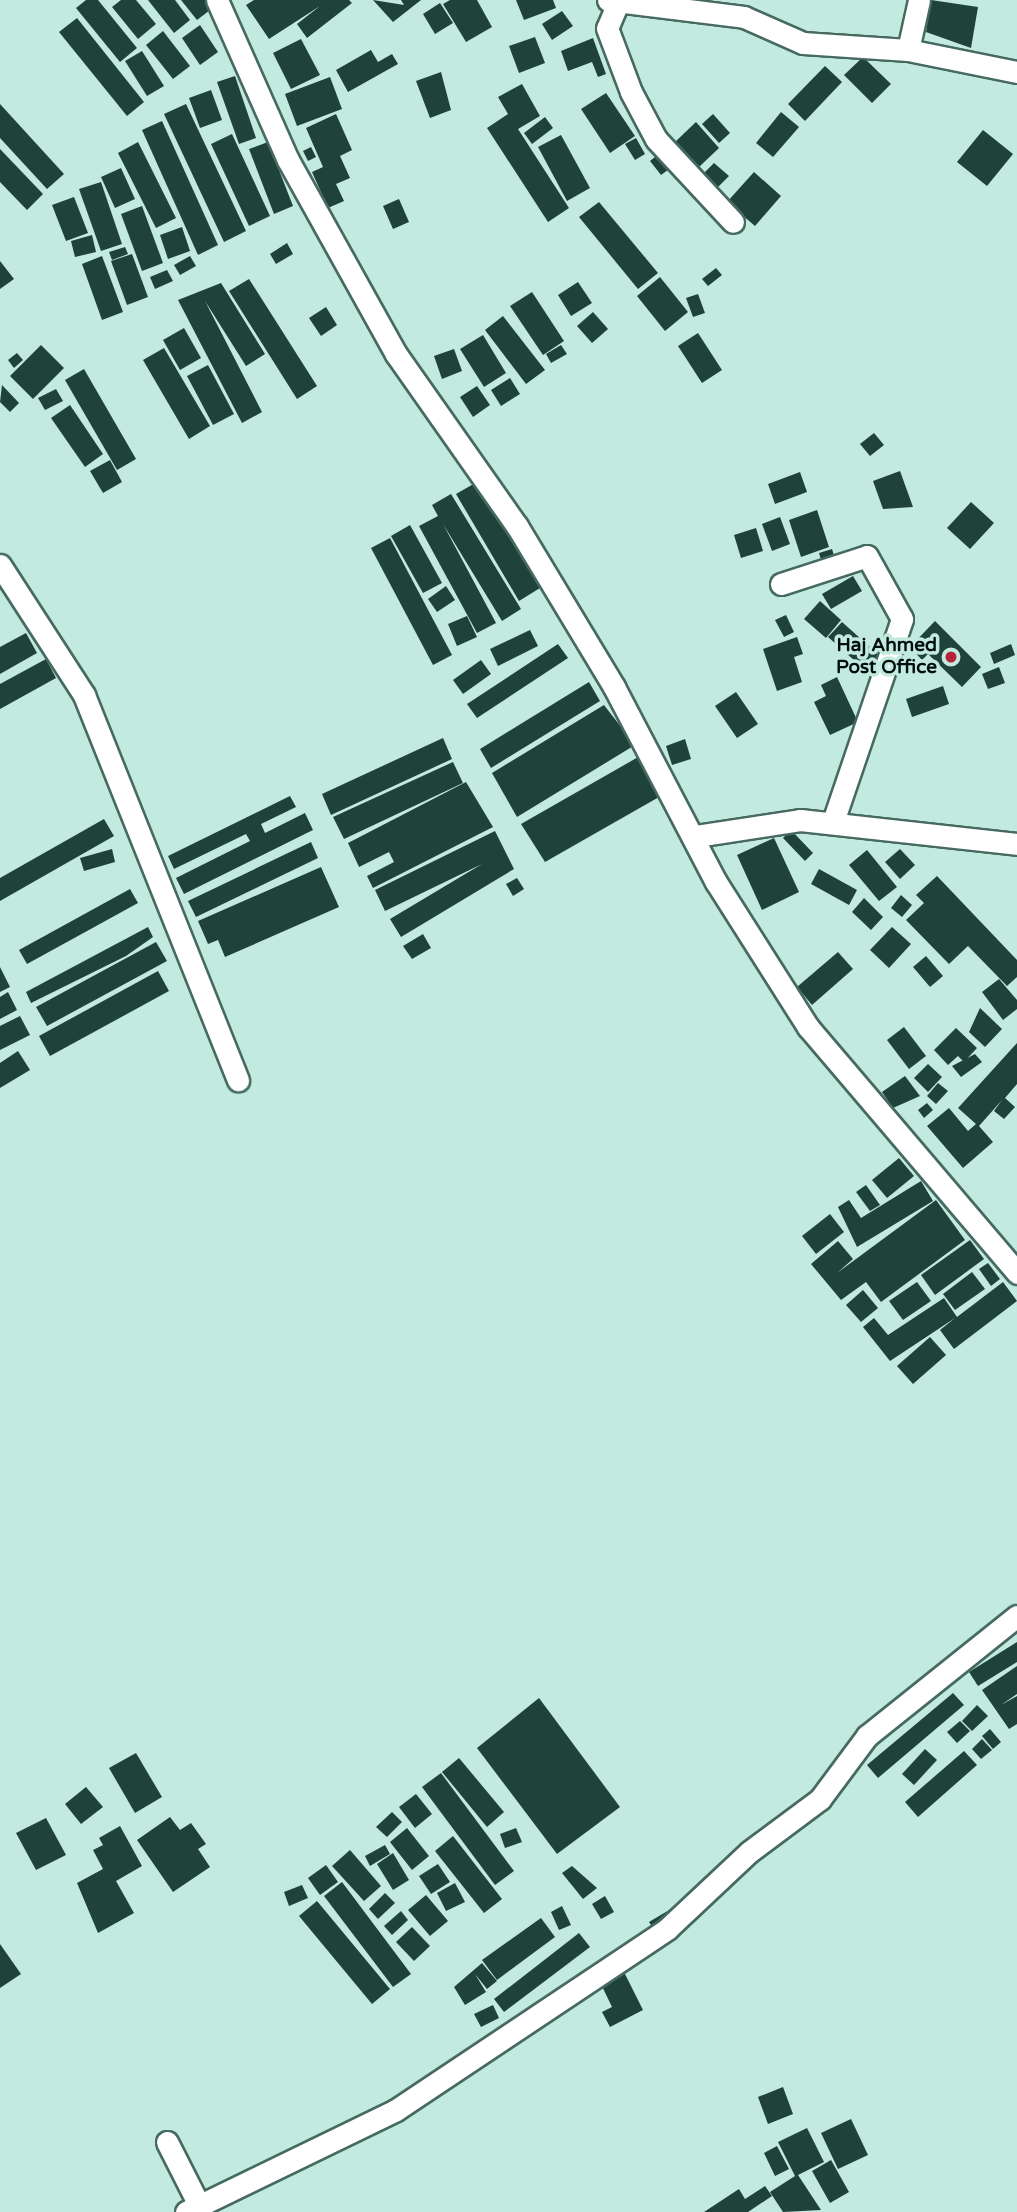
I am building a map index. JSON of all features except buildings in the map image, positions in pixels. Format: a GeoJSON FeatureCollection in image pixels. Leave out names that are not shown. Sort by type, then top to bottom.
{"type":"FeatureCollection","features":[{"type":"Feature","properties":{"kind":"street"},"geometry":{"type":"LineString","coordinates":[[217,0],[288,160],[396,354],[517,526],[696,835],[716,882],[808,1027],[1017,1273]]}},
{"type":"Feature","properties":{"kind":"street"},"geometry":{"type":"LineString","coordinates":[[908,50],[919,0]]}},
{"type":"Feature","properties":{"kind":"street"},"geometry":{"type":"LineString","coordinates":[[733,222],[656,139],[631,92],[607,28],[613,2],[744,17],[803,43],[908,50],[1017,72]]}},
{"type":"Feature","properties":{"kind":"street"},"geometry":{"type":"LineString","coordinates":[[781,584],[867,556],[902,618],[833,822]]}},
{"type":"Feature","properties":{"kind":"street"},"geometry":{"type":"LineString","coordinates":[[0,565],[84,695],[238,1080]]}},
{"type":"Feature","properties":{"kind":"street"},"geometry":{"type":"LineString","coordinates":[[696,835],[800,820],[1017,844]]}},
{"type":"Feature","properties":{"kind":"street"},"geometry":{"type":"LineString","coordinates":[[167,2142],[193,2209],[396,2110],[667,1929],[749,1852],[820,1798],[867,1736],[1017,1616]]}},
{"type":"Feature","properties":{"kind":"place","name":"Haj Ahmed Post Office"},"geometry":{"type":"Point","coordinates":[951,657]}}]}
